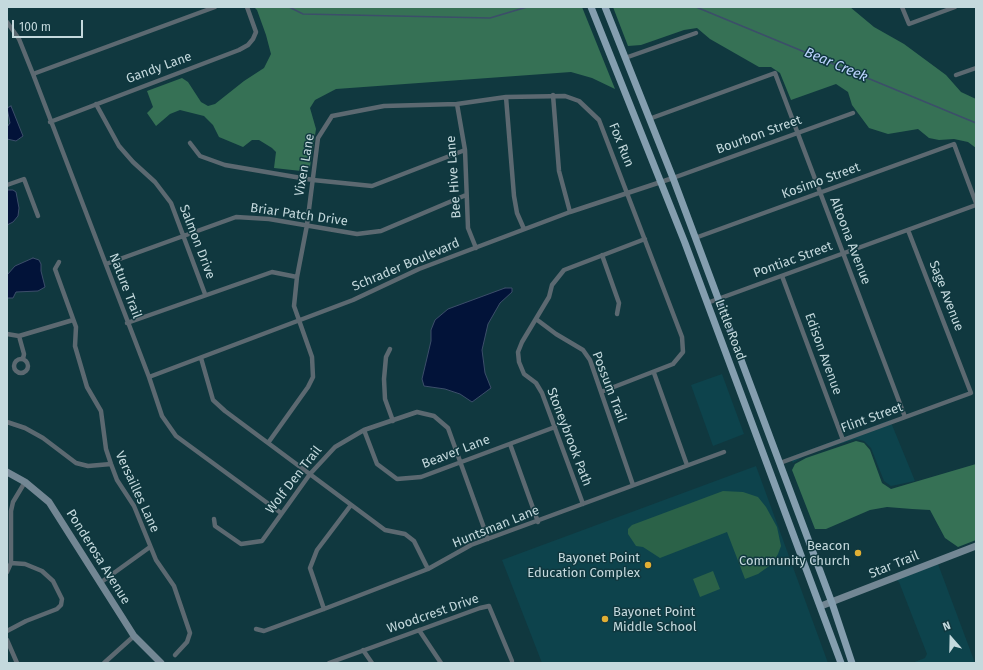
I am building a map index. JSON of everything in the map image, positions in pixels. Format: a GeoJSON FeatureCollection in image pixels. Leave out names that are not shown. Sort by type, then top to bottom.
{"type":"FeatureCollection","features":[{"type":"Feature","properties":{"kind":"main road","name":"Little Road"},"geometry":{"type":"LineString","coordinates":[[591,7],[707,304],[841,663]]}},
{"type":"Feature","properties":{"kind":"main road","name":"Little Road"},"geometry":{"type":"LineString","coordinates":[[605,7],[673,178],[832,603],[852,663]]}},
{"type":"Feature","properties":{"kind":"street"},"geometry":{"type":"LineString","coordinates":[[33,74],[215,7]]}},
{"type":"Feature","properties":{"kind":"street","name":"Gandy Lane"},"geometry":{"type":"LineString","coordinates":[[50,122],[239,50],[254,40],[256,32],[253,19],[247,7]]}},
{"type":"Feature","properties":{"kind":"street"},"geometry":{"type":"LineString","coordinates":[[902,7],[909,24],[955,7]]}},
{"type":"Feature","properties":{"kind":"street","name":"Nature Trail"},"geometry":{"type":"LineString","coordinates":[[7,22],[19,39],[33,74],[50,122],[149,377],[162,416],[176,436],[281,513]]}},
{"type":"Feature","properties":{"kind":"street"},"geometry":{"type":"LineString","coordinates":[[625,58],[696,33]]}},
{"type":"Feature","properties":{"kind":"street"},"geometry":{"type":"LineString","coordinates":[[956,75],[976,68]]}},
{"type":"Feature","properties":{"kind":"street","name":"Altoona Avenue"},"geometry":{"type":"LineString","coordinates":[[649,119],[775,73],[905,417]]}},
{"type":"Feature","properties":{"kind":"street"},"geometry":{"type":"LineString","coordinates":[[553,95],[559,171],[563,193],[570,212]]}},
{"type":"Feature","properties":{"kind":"street","name":"Fox Run"},"geometry":{"type":"LineString","coordinates":[[332,116],[384,106],[457,104],[506,97],[553,95],[565,96],[579,101],[599,120],[628,192],[682,336],[683,352],[673,364],[654,373],[601,392]]}},
{"type":"Feature","properties":{"kind":"street"},"geometry":{"type":"LineString","coordinates":[[506,97],[516,213],[524,230]]}},
{"type":"Feature","properties":{"kind":"street","name":"Salmon Drive"},"geometry":{"type":"LineString","coordinates":[[96,104],[120,146],[133,162],[155,182],[171,203],[205,294]]}},
{"type":"Feature","properties":{"kind":"street","name":"Bee Hive Lane"},"geometry":{"type":"LineString","coordinates":[[457,104],[465,150],[468,228],[476,248]]}},
{"type":"Feature","properties":{"kind":"street","name":"Bourbon Street"},"geometry":{"type":"LineString","coordinates":[[673,178],[853,113]]}},
{"type":"Feature","properties":{"kind":"street","name":"Vixen Lane"},"geometry":{"type":"LineString","coordinates":[[268,443],[308,387],[313,377],[312,358],[294,306],[297,277],[307,225],[318,138],[332,116]]}},
{"type":"Feature","properties":{"kind":"street"},"geometry":{"type":"LineString","coordinates":[[190,143],[200,156],[225,165],[313,180],[372,186],[465,150]]}},
{"type":"Feature","properties":{"kind":"street","name":"Kosimo Street"},"geometry":{"type":"LineString","coordinates":[[695,238],[954,144],[976,204]]}},
{"type":"Feature","properties":{"kind":"street","name":"Schrader Boulevard"},"geometry":{"type":"LineString","coordinates":[[149,377],[353,300],[419,269],[570,212],[660,181],[673,178]]}},
{"type":"Feature","properties":{"kind":"street"},"geometry":{"type":"LineString","coordinates":[[7,185],[24,179],[38,216]]}},
{"type":"Feature","properties":{"kind":"street","name":"Briar Patch Drive"},"geometry":{"type":"LineString","coordinates":[[106,264],[236,217],[307,225],[357,234],[381,232],[466,195]]}},
{"type":"Feature","properties":{"kind":"street","name":"Pontiac Street"},"geometry":{"type":"LineString","coordinates":[[707,304],[976,204]]}},
{"type":"Feature","properties":{"kind":"street","name":"Sage Avenue"},"geometry":{"type":"LineString","coordinates":[[908,230],[971,393]]}},
{"type":"Feature","properties":{"kind":"street","name":"Stoneybrook Path"},"geometry":{"type":"LineString","coordinates":[[583,504],[542,393],[536,383],[524,374],[519,362],[518,352],[522,342],[549,298],[552,285],[558,275],[564,270],[645,239]]}},
{"type":"Feature","properties":{"kind":"street"},"geometry":{"type":"LineString","coordinates":[[602,255],[619,303],[617,314]]}},
{"type":"Feature","properties":{"kind":"street","name":"Versailles Lane"},"geometry":{"type":"LineString","coordinates":[[59,262],[54,269],[76,327],[75,346],[80,366],[87,387],[101,411],[106,449],[110,464],[117,480],[134,506],[156,560],[174,586],[190,633],[187,642],[175,655]]}},
{"type":"Feature","properties":{"kind":"street"},"geometry":{"type":"LineString","coordinates":[[128,323],[205,294],[272,272],[297,277]]}},
{"type":"Feature","properties":{"kind":"street","name":"Edison Avenue"},"geometry":{"type":"LineString","coordinates":[[782,276],[843,440]]}},
{"type":"Feature","properties":{"kind":"street","name":"Possum Trail"},"geometry":{"type":"LineString","coordinates":[[536,319],[556,334],[583,350],[590,360],[634,485]]}},
{"type":"Feature","properties":{"kind":"street"},"geometry":{"type":"LineString","coordinates":[[7,334],[19,336],[73,320]]}},
{"type":"Feature","properties":{"kind":"street"},"geometry":{"type":"LineString","coordinates":[[19,336],[24,354],[23,360]]}},
{"type":"Feature","properties":{"kind":"street"},"geometry":{"type":"LineString","coordinates":[[390,349],[386,357],[384,379],[385,399],[393,421]]}},
{"type":"Feature","properties":{"kind":"street"},"geometry":{"type":"LineString","coordinates":[[201,358],[213,400],[225,411],[385,530],[405,534],[414,541],[428,569]]}},
{"type":"Feature","properties":{"kind":"street"},"geometry":{"type":"LineString","coordinates":[[654,373],[687,465]]}},
{"type":"Feature","properties":{"kind":"street","name":"Flint Street"},"geometry":{"type":"LineString","coordinates":[[780,463],[971,393]]}},
{"type":"Feature","properties":{"kind":"street","name":"Wolf Den Trail"},"geometry":{"type":"LineString","coordinates":[[214,519],[215,526],[241,544],[262,540],[310,474],[335,446],[364,430],[417,412],[434,416],[448,428],[488,539]]}},
{"type":"Feature","properties":{"kind":"street"},"geometry":{"type":"LineString","coordinates":[[7,422],[25,428],[43,438],[76,462],[88,466],[110,464]]}},
{"type":"Feature","properties":{"kind":"street","name":"Beaver Lane"},"geometry":{"type":"LineString","coordinates":[[364,430],[377,464],[397,479],[421,478],[555,427]]}},
{"type":"Feature","properties":{"kind":"street"},"geometry":{"type":"LineString","coordinates":[[510,444],[538,522]]}},
{"type":"Feature","properties":{"kind":"street","name":"Huntsman Lane"},"geometry":{"type":"LineString","coordinates":[[256,629],[264,631],[324,609],[428,569],[471,546],[488,539],[538,522],[724,452]]}},
{"type":"Feature","properties":{"kind":"street","name":"Ponderosa Avenue"},"geometry":{"type":"LineString","coordinates":[[7,472],[25,482],[49,502],[134,636],[161,663]]}},
{"type":"Feature","properties":{"kind":"street"},"geometry":{"type":"LineString","coordinates":[[7,572],[11,563],[11,511],[13,502],[25,482]]}},
{"type":"Feature","properties":{"kind":"street"},"geometry":{"type":"LineString","coordinates":[[324,609],[310,568],[317,550],[351,505]]}},
{"type":"Feature","properties":{"kind":"street","name":"Star Trail"},"geometry":{"type":"LineString","coordinates":[[821,606],[976,546]]}},
{"type":"Feature","properties":{"kind":"street","name":"Versailles Lane"},"geometry":{"type":"LineString","coordinates":[[100,583],[150,547]]}},
{"type":"Feature","properties":{"kind":"street"},"geometry":{"type":"LineString","coordinates":[[7,632],[26,621],[57,609],[61,605],[62,599],[53,580],[42,571],[25,564],[11,563]]}},
{"type":"Feature","properties":{"kind":"street","name":"Woodcrest Drive"},"geometry":{"type":"LineString","coordinates":[[329,663],[480,608],[490,606],[512,661]]}},
{"type":"Feature","properties":{"kind":"street"},"geometry":{"type":"LineString","coordinates":[[419,630],[441,663]]}},
{"type":"Feature","properties":{"kind":"street"},"geometry":{"type":"LineString","coordinates":[[104,663],[134,636]]}},
{"type":"Feature","properties":{"kind":"street"},"geometry":{"type":"LineString","coordinates":[[7,640],[17,663]]}},
{"type":"Feature","properties":{"kind":"street"},"geometry":{"type":"LineString","coordinates":[[363,650],[372,663]]}},
{"type":"Feature","properties":{"kind":"shaded area"},"geometry":{"type":"Polygon","coordinates":[[[722,374],[744,434],[713,446],[691,385],[722,374]]]}},
{"type":"Feature","properties":{"kind":"shaded area"},"geometry":{"type":"Polygon","coordinates":[[[890,420],[915,481],[891,486],[884,481],[871,448],[864,441],[856,439],[806,455],[793,463],[790,457],[890,420]]]}},
{"type":"Feature","properties":{"kind":"shaded area","name":"Bayonet Point Education Complex"},"geometry":{"type":"Polygon","coordinates":[[[756,466],[828,663],[542,663],[502,560],[756,466]]]}},
{"type":"Feature","properties":{"kind":"shaded area"},"geometry":{"type":"Polygon","coordinates":[[[938,564],[975,663],[912,663],[925,658],[927,654],[899,582],[896,580],[938,564]]]}},
{"type":"Feature","properties":{"kind":"green space"},"geometry":{"type":"Polygon","coordinates":[[[254,7],[582,7],[615,89],[592,78],[571,72],[336,89],[315,100],[310,108],[316,129],[310,167],[308,170],[301,171],[274,168],[276,152],[259,140],[252,140],[243,147],[219,137],[213,125],[204,116],[180,110],[170,114],[156,126],[147,113],[153,107],[147,91],[182,78],[188,82],[201,102],[208,106],[215,104],[244,81],[264,68],[271,54],[257,10],[254,7]]]}},
{"type":"Feature","properties":{"kind":"green space"},"geometry":{"type":"Polygon","coordinates":[[[613,7],[850,7],[874,27],[904,44],[946,75],[961,92],[976,99],[976,148],[968,142],[954,139],[939,140],[929,138],[918,129],[888,134],[869,128],[852,105],[848,92],[836,84],[791,100],[780,73],[771,67],[759,67],[710,39],[697,28],[684,30],[641,45],[628,46],[613,7]]]}},
{"type":"Feature","properties":{"kind":"green space"},"geometry":{"type":"Polygon","coordinates":[[[856,441],[864,443],[870,450],[882,483],[891,489],[976,464],[976,540],[958,547],[945,538],[930,510],[887,507],[870,510],[826,529],[815,529],[792,470],[795,464],[806,458],[856,441]]]}},
{"type":"Feature","properties":{"kind":"green space"},"geometry":{"type":"Polygon","coordinates":[[[723,491],[743,492],[758,497],[766,507],[777,527],[781,546],[778,554],[772,564],[758,574],[745,579],[727,532],[660,558],[643,547],[636,546],[628,534],[628,529],[632,525],[723,491]]]}},
{"type":"Feature","properties":{"kind":"green space"},"geometry":{"type":"Polygon","coordinates":[[[713,571],[720,589],[700,597],[693,579],[713,571]]]}},
{"type":"Feature","properties":{"kind":"water"},"geometry":{"type":"Polygon","coordinates":[[[11,106],[23,136],[16,141],[7,139],[7,127],[10,123],[7,108],[11,106]]]}},
{"type":"Feature","properties":{"kind":"water"},"geometry":{"type":"Polygon","coordinates":[[[7,190],[13,190],[16,192],[19,208],[18,216],[13,222],[7,225],[7,190]]]}},
{"type":"Feature","properties":{"kind":"water"},"geometry":{"type":"Polygon","coordinates":[[[33,258],[39,260],[41,264],[45,287],[38,291],[16,292],[13,298],[7,298],[7,275],[15,266],[33,258]]]}},
{"type":"Feature","properties":{"kind":"water"},"geometry":{"type":"Polygon","coordinates":[[[505,288],[512,288],[512,292],[500,303],[488,324],[482,350],[485,373],[491,388],[472,402],[460,394],[445,389],[424,386],[422,379],[431,341],[431,330],[435,320],[448,309],[505,288]]]}},
{"type":"Feature","properties":{"kind":"waterway"},"geometry":{"type":"LineString","coordinates":[[289,7],[303,14],[490,18],[527,7]]}},
{"type":"Feature","properties":{"kind":"waterway","name":"Bear Creek"},"geometry":{"type":"LineString","coordinates":[[696,7],[976,123]]}},
{"type":"Feature","properties":{"kind":"place","name":"Beacon Community Church"},"geometry":{"type":"Point","coordinates":[858,553]}},
{"type":"Feature","properties":{"kind":"place","name":"Bayonet Point Education Complex"},"geometry":{"type":"Point","coordinates":[648,565]}},
{"type":"Feature","properties":{"kind":"place","name":"Bayonet Point Middle School"},"geometry":{"type":"Point","coordinates":[605,619]}}]}
